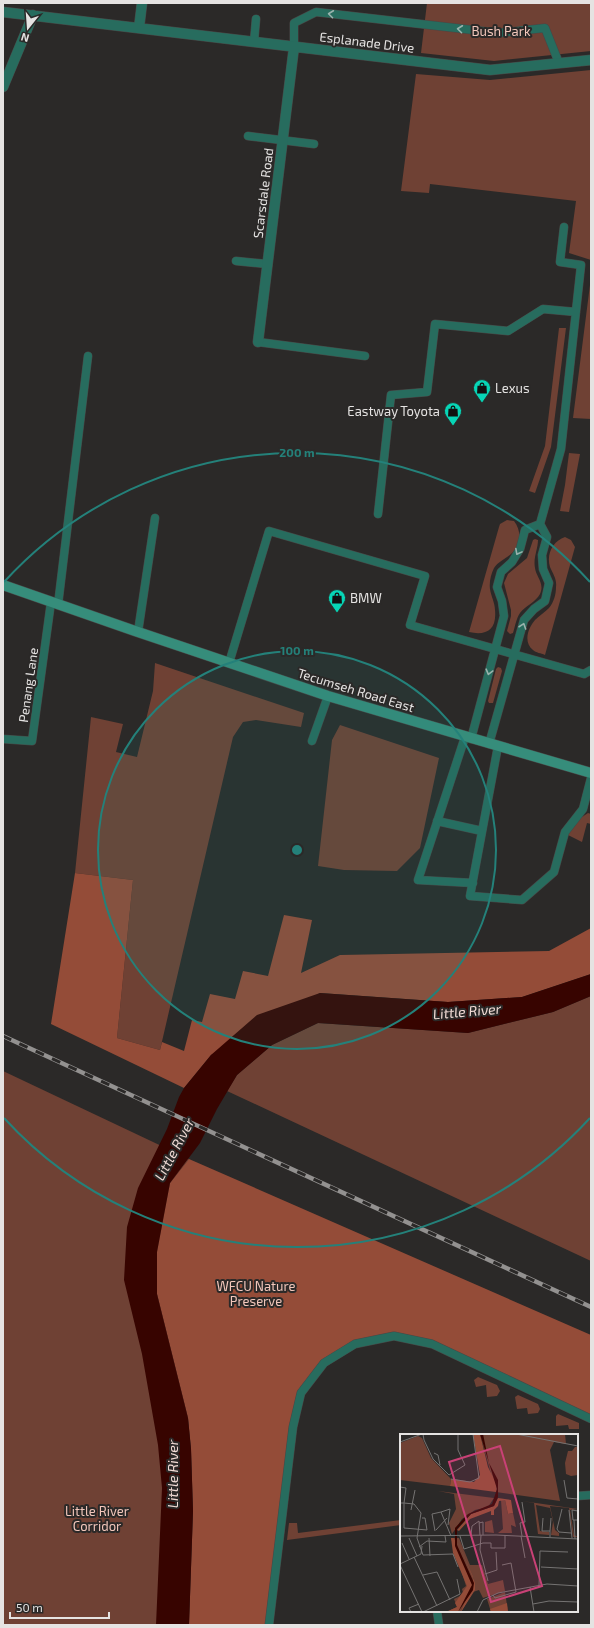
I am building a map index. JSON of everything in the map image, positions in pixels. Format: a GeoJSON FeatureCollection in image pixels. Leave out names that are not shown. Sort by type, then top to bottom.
{"type":"FeatureCollection","features":[{"type":"Feature","properties":{"kind":"main road","name":"Tecumseh Road East"},"geometry":{"type":"LineString","coordinates":[[3,585],[328,696],[591,773]]}},
{"type":"Feature","properties":{"kind":"street"},"geometry":{"type":"LineString","coordinates":[[139,28],[142,3]]}},
{"type":"Feature","properties":{"kind":"street","name":"Esplanade Drive"},"geometry":{"type":"LineString","coordinates":[[3,12],[490,70],[591,60]]}},
{"type":"Feature","properties":{"kind":"street"},"geometry":{"type":"LineString","coordinates":[[3,88],[33,15]]}},
{"type":"Feature","properties":{"kind":"street","name":"Scarsdale Road"},"geometry":{"type":"LineString","coordinates":[[258,342],[294,46]]}},
{"type":"Feature","properties":{"kind":"lane"},"geometry":{"type":"LineString","coordinates":[[294,46],[294,23],[316,12],[499,33],[545,28],[559,63]]}},
{"type":"Feature","properties":{"kind":"lane"},"geometry":{"type":"LineString","coordinates":[[254,42],[256,19]]}},
{"type":"Feature","properties":{"kind":"lane"},"geometry":{"type":"LineString","coordinates":[[248,136],[314,144]]}},
{"type":"Feature","properties":{"kind":"lane"},"geometry":{"type":"LineString","coordinates":[[564,227],[560,262],[581,265],[561,450],[540,524],[547,537],[542,555],[543,569],[548,583],[545,601],[534,609],[524,620],[514,655],[493,745],[482,831],[470,896],[522,900],[554,872],[565,832],[583,809],[591,778]]}},
{"type":"Feature","properties":{"kind":"lane"},"geometry":{"type":"LineString","coordinates":[[236,261],[268,264]]}},
{"type":"Feature","properties":{"kind":"lane"},"geometry":{"type":"LineString","coordinates":[[378,514],[391,395],[426,392],[435,324],[508,331],[543,310],[576,312]]}},
{"type":"Feature","properties":{"kind":"lane"},"geometry":{"type":"LineString","coordinates":[[258,342],[365,356]]}},
{"type":"Feature","properties":{"kind":"lane"},"geometry":{"type":"LineString","coordinates":[[55,604],[88,356]]}},
{"type":"Feature","properties":{"kind":"lane"},"geometry":{"type":"LineString","coordinates":[[138,632],[155,518]]}},
{"type":"Feature","properties":{"kind":"lane"},"geometry":{"type":"LineString","coordinates":[[473,883],[418,880],[468,738],[495,650],[504,616],[502,601],[497,587],[501,572],[512,562],[520,550],[525,530],[540,524]]}},
{"type":"Feature","properties":{"kind":"lane"},"geometry":{"type":"LineString","coordinates":[[229,663],[269,531],[425,576],[410,625],[584,674],[591,670]]}},
{"type":"Feature","properties":{"kind":"lane","name":"Penang Lane"},"geometry":{"type":"LineString","coordinates":[[3,739],[32,741],[55,604]]}},
{"type":"Feature","properties":{"kind":"lane"},"geometry":{"type":"LineString","coordinates":[[312,741],[328,696]]}},
{"type":"Feature","properties":{"kind":"lane"},"geometry":{"type":"LineString","coordinates":[[438,821],[482,831]]}},
{"type":"Feature","properties":{"kind":"lane"},"geometry":{"type":"LineString","coordinates":[[269,1625],[293,1427],[301,1393],[324,1363],[355,1344],[394,1336],[423,1342],[432,1344],[591,1420]]}},
{"type":"Feature","properties":{"kind":"lane"},"geometry":{"type":"LineString","coordinates":[[578,1496],[591,1495]]}},
{"type":"Feature","properties":{"kind":"lane"},"geometry":{"type":"LineString","coordinates":[[437,1612],[440,1625]]}},
{"type":"Feature","properties":{"kind":"green space","name":"Bush Park"},"geometry":{"type":"Polygon","coordinates":[[[427,3],[591,3],[591,51],[494,61],[421,53],[427,3]]]}},
{"type":"Feature","properties":{"kind":"green space"},"geometry":{"type":"Polygon","coordinates":[[[591,70],[591,260],[569,253],[576,201],[430,184],[429,193],[401,191],[416,74],[490,80],[591,70]]]}},
{"type":"Feature","properties":{"kind":"green space"},"geometry":{"type":"Polygon","coordinates":[[[591,277],[591,419],[573,418],[591,277]]]}},
{"type":"Feature","properties":{"kind":"green space"},"geometry":{"type":"Polygon","coordinates":[[[559,328],[566,328],[551,447],[535,493],[529,491],[545,446],[559,328]]]}},
{"type":"Feature","properties":{"kind":"green space"},"geometry":{"type":"Polygon","coordinates":[[[569,453],[580,454],[569,512],[560,511],[569,453]]]}},
{"type":"Feature","properties":{"kind":"green space"},"geometry":{"type":"Polygon","coordinates":[[[507,520],[514,521],[517,525],[519,538],[517,546],[511,554],[494,568],[491,575],[490,586],[495,607],[494,622],[492,627],[485,632],[469,632],[500,524],[507,520]]]}},
{"type":"Feature","properties":{"kind":"green space"},"geometry":{"type":"Polygon","coordinates":[[[565,537],[571,540],[575,547],[545,655],[533,650],[527,639],[532,623],[551,606],[553,601],[556,592],[556,581],[550,567],[549,557],[554,545],[565,537]]]}},
{"type":"Feature","properties":{"kind":"green space"},"geometry":{"type":"Polygon","coordinates":[[[533,540],[538,540],[535,568],[541,583],[540,594],[520,613],[513,633],[510,634],[507,631],[511,610],[504,583],[508,574],[527,558],[533,540]]]}},
{"type":"Feature","properties":{"kind":"green space"},"geometry":{"type":"Polygon","coordinates":[[[155,663],[304,713],[301,727],[256,720],[243,722],[233,737],[160,1050],[117,1038],[133,880],[75,873],[91,717],[123,724],[116,752],[137,757],[153,691],[155,663]]]}},
{"type":"Feature","properties":{"kind":"green space"},"geometry":{"type":"Polygon","coordinates":[[[498,667],[501,668],[502,671],[493,703],[489,703],[488,701],[496,669],[498,667]]]}},
{"type":"Feature","properties":{"kind":"green space"},"geometry":{"type":"Polygon","coordinates":[[[340,725],[439,758],[420,848],[397,871],[344,870],[318,866],[332,740],[340,725]]]}},
{"type":"Feature","properties":{"kind":"green space"},"geometry":{"type":"Polygon","coordinates":[[[588,813],[591,814],[591,824],[587,823],[582,842],[568,835],[576,821],[588,813]]]}},
{"type":"Feature","properties":{"kind":"green space"},"geometry":{"type":"Polygon","coordinates":[[[75,873],[133,880],[117,1038],[160,1050],[162,1042],[184,1051],[192,1020],[202,1022],[210,994],[235,999],[243,971],[268,976],[284,915],[312,920],[301,973],[340,955],[549,951],[591,928],[591,974],[522,997],[448,1002],[320,993],[211,1055],[184,1088],[51,1024],[75,873]]]}},
{"type":"Feature","properties":{"kind":"green space"},"geometry":{"type":"Polygon","coordinates":[[[591,996],[591,1261],[227,1091],[237,1075],[272,1045],[318,1023],[468,1033],[553,1012],[591,996]]]}},
{"type":"Feature","properties":{"kind":"green space","name":"Little River Corridor"},"geometry":{"type":"Polygon","coordinates":[[[3,1071],[189,1159],[170,1183],[157,1294],[188,1418],[189,1625],[3,1625],[3,1071]]]}},
{"type":"Feature","properties":{"kind":"green space","name":"WFCU Nature Preserve"},"geometry":{"type":"Polygon","coordinates":[[[189,1159],[591,1335],[591,1420],[432,1344],[394,1336],[355,1344],[324,1363],[301,1393],[269,1625],[189,1625],[193,1511],[191,1449],[188,1418],[157,1294],[157,1252],[170,1183],[189,1159]]]}},
{"type":"Feature","properties":{"kind":"green space"},"geometry":{"type":"Polygon","coordinates":[[[478,1377],[497,1385],[500,1391],[497,1396],[487,1397],[486,1385],[476,1387],[474,1380],[478,1377]]]}},
{"type":"Feature","properties":{"kind":"green space"},"geometry":{"type":"Polygon","coordinates":[[[518,1395],[538,1404],[540,1409],[538,1413],[528,1414],[527,1408],[517,1409],[515,1397],[518,1395]]]}},
{"type":"Feature","properties":{"kind":"green space"},"geometry":{"type":"Polygon","coordinates":[[[558,1414],[579,1423],[579,1429],[569,1429],[568,1425],[556,1426],[556,1416],[558,1414]]]}},
{"type":"Feature","properties":{"kind":"green space"},"geometry":{"type":"Polygon","coordinates":[[[400,1520],[400,1525],[287,1540],[289,1523],[297,1523],[298,1533],[400,1520]]]}},
{"type":"Feature","properties":{"kind":"water","name":"Little River"},"geometry":{"type":"Polygon","coordinates":[[[591,974],[591,996],[553,1012],[468,1033],[318,1023],[272,1045],[237,1075],[217,1109],[200,1143],[170,1183],[157,1252],[157,1294],[188,1418],[191,1449],[193,1511],[189,1625],[156,1625],[162,1488],[158,1445],[142,1354],[124,1280],[127,1227],[138,1188],[167,1129],[184,1088],[211,1055],[257,1015],[320,993],[448,1002],[522,997],[591,974]]]}},
{"type":"Feature","properties":{"kind":"railway"},"geometry":{"type":"LineString","coordinates":[[3,1036],[591,1307]]}},
{"type":"Feature","properties":{"kind":"place","name":"Lexus"},"geometry":{"type":"Point","coordinates":[482,403]}},
{"type":"Feature","properties":{"kind":"place","name":"Eastway Toyota"},"geometry":{"type":"Point","coordinates":[453,426]}},
{"type":"Feature","properties":{"kind":"place","name":"BMW"},"geometry":{"type":"Point","coordinates":[337,613]}}]}
